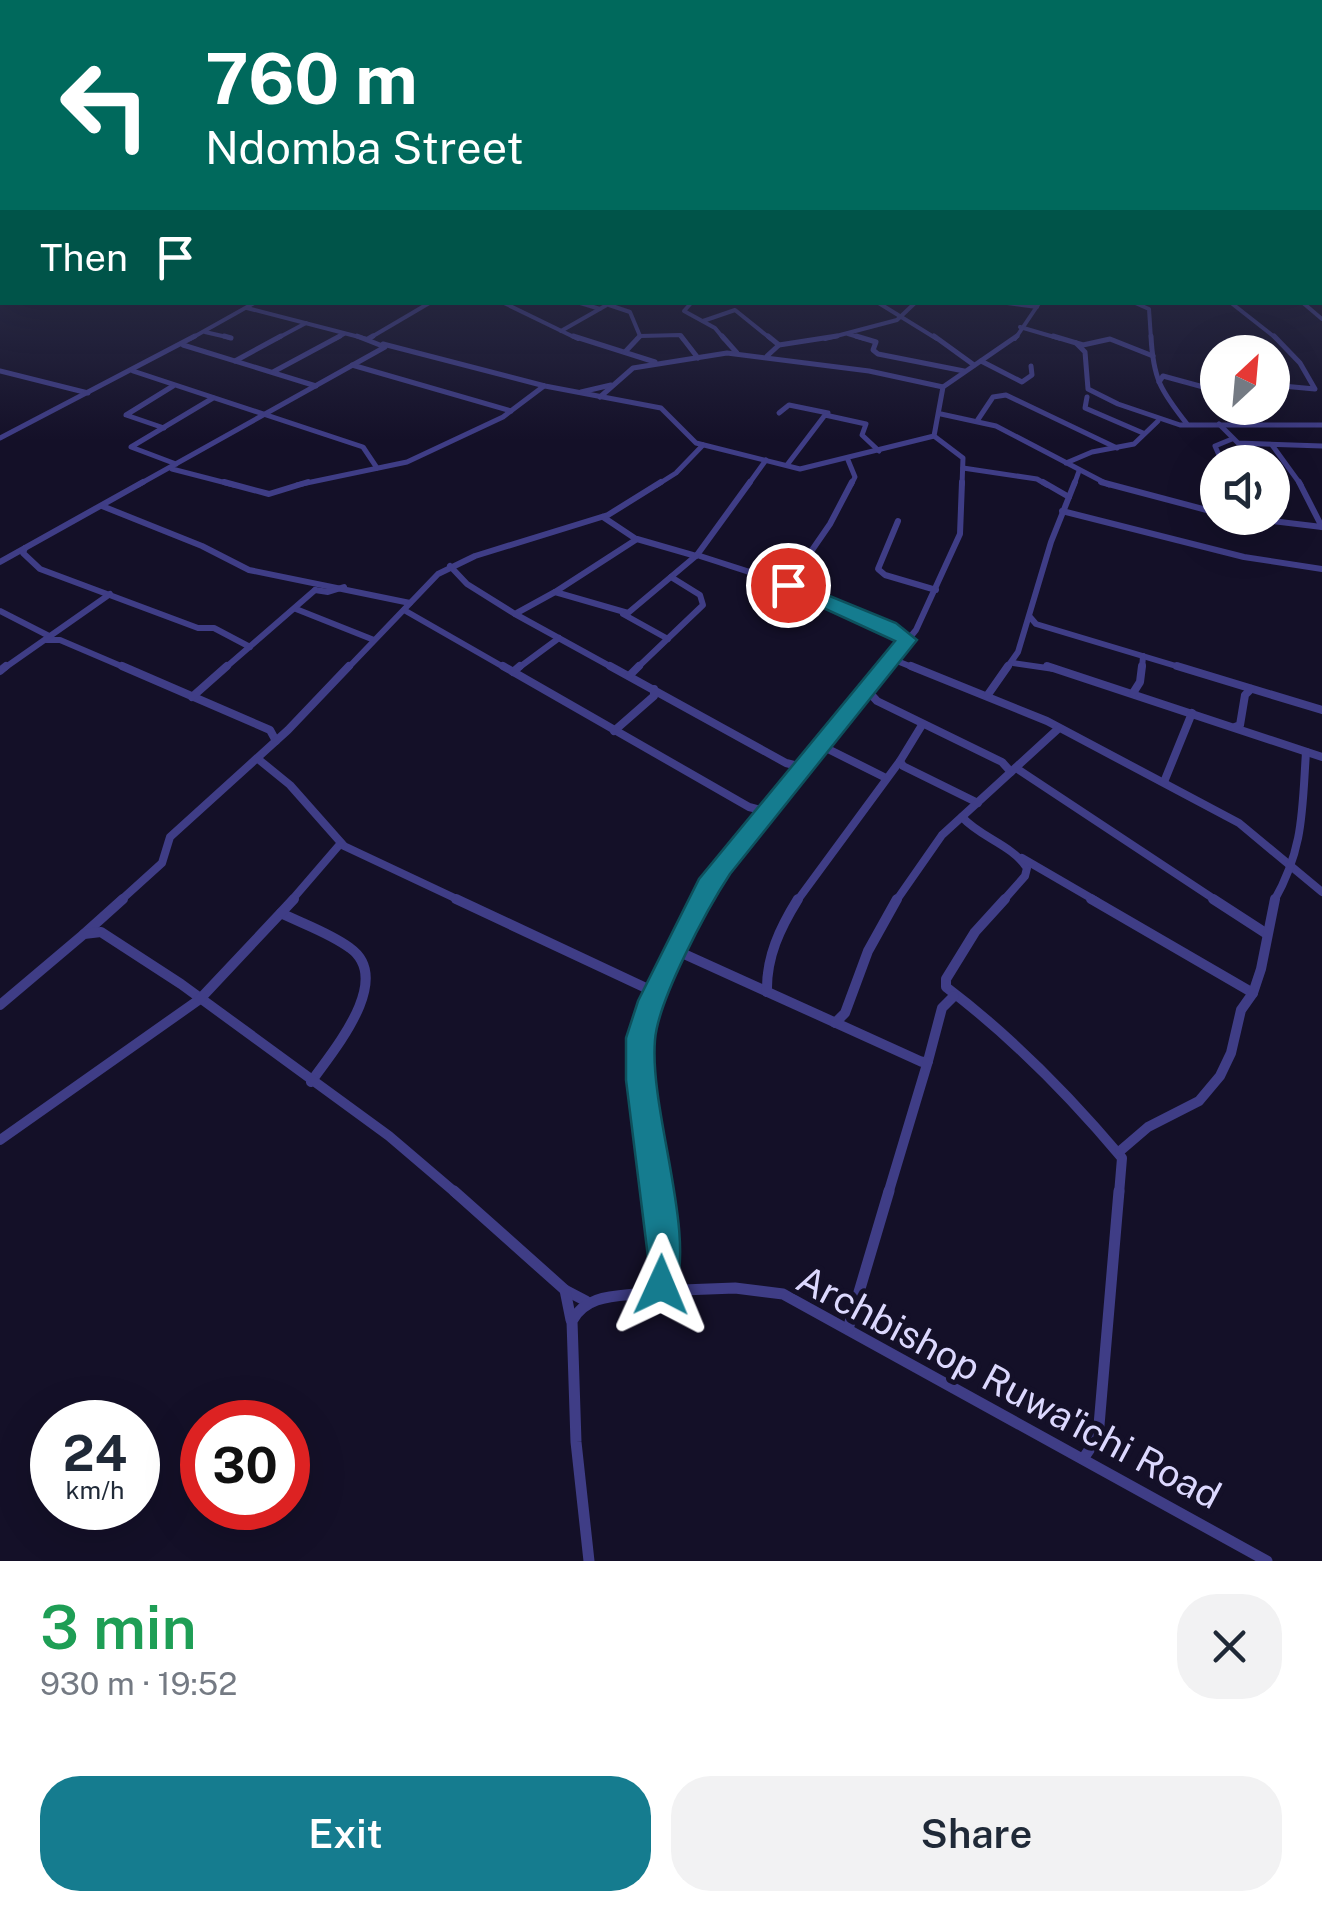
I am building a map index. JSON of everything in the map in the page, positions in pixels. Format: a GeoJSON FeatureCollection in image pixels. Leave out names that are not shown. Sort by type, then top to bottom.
{"type":"FeatureCollection","features":[{"type":"Feature","properties":{"kind":"street"},"geometry":{"type":"LineString","coordinates":[[0,438],[134,373],[252,305]]}},
{"type":"Feature","properties":{"kind":"street"},"geometry":{"type":"LineString","coordinates":[[368,339],[426,305]]}},
{"type":"Feature","properties":{"kind":"street"},"geometry":{"type":"LineString","coordinates":[[508,305],[561,331],[660,364]]}},
{"type":"Feature","properties":{"kind":"street"},"geometry":{"type":"LineString","coordinates":[[586,305],[600,310]]}},
{"type":"Feature","properties":{"kind":"street"},"geometry":{"type":"LineString","coordinates":[[561,331],[609,305]]}},
{"type":"Feature","properties":{"kind":"street"},"geometry":{"type":"LineString","coordinates":[[613,305],[630,312],[640,336]]}},
{"type":"Feature","properties":{"kind":"street"},"geometry":{"type":"LineString","coordinates":[[689,305],[684,311],[718,331],[737,353]]}},
{"type":"Feature","properties":{"kind":"street"},"geometry":{"type":"LineString","coordinates":[[883,305],[978,363],[1022,382],[1032,375],[1030,366]]}},
{"type":"Feature","properties":{"kind":"street"},"geometry":{"type":"LineString","coordinates":[[764,357],[779,345],[850,333],[905,316],[914,305]]}},
{"type":"Feature","properties":{"kind":"street"},"geometry":{"type":"LineString","coordinates":[[934,436],[943,387],[1014,340],[1026,329],[1038,305]]}},
{"type":"Feature","properties":{"kind":"street"},"geometry":{"type":"LineString","coordinates":[[1234,305],[1272,335]]}},
{"type":"Feature","properties":{"kind":"street"},"geometry":{"type":"LineString","coordinates":[[1149,306],[1158,384],[1187,422]]}},
{"type":"Feature","properties":{"kind":"street"},"geometry":{"type":"LineString","coordinates":[[247,308],[545,386],[661,408],[703,446],[786,465],[811,468],[934,436],[959,453],[963,468],[960,534],[922,621],[708,886],[658,988],[640,1038],[641,1080],[664,1257],[663,1277],[656,1291]]}},
{"type":"Feature","properties":{"kind":"street"},"geometry":{"type":"LineString","coordinates":[[703,321],[735,310],[779,345]]}},
{"type":"Feature","properties":{"kind":"street"},"geometry":{"type":"LineString","coordinates":[[234,360],[306,323]]}},
{"type":"Feature","properties":{"kind":"street"},"geometry":{"type":"LineString","coordinates":[[1026,329],[1085,347],[1106,338],[1153,356]]}},
{"type":"Feature","properties":{"kind":"street"},"geometry":{"type":"LineString","coordinates":[[205,332],[231,338]]}},
{"type":"Feature","properties":{"kind":"street"},"geometry":{"type":"LineString","coordinates":[[273,372],[345,333]]}},
{"type":"Feature","properties":{"kind":"street"},"geometry":{"type":"LineString","coordinates":[[850,333],[876,342],[873,350],[878,354],[964,371]]}},
{"type":"Feature","properties":{"kind":"street"},"geometry":{"type":"LineString","coordinates":[[625,352],[640,336],[680,335],[698,358]]}},
{"type":"Feature","properties":{"kind":"street"},"geometry":{"type":"LineString","coordinates":[[183,346],[317,384]]}},
{"type":"Feature","properties":{"kind":"street"},"geometry":{"type":"LineString","coordinates":[[0,562],[103,508],[384,346]]}},
{"type":"Feature","properties":{"kind":"street"},"geometry":{"type":"LineString","coordinates":[[1085,347],[1088,388],[1155,420],[1200,423]]}},
{"type":"Feature","properties":{"kind":"street"},"geometry":{"type":"LineString","coordinates":[[600,397],[633,368],[737,353],[943,387]]}},
{"type":"Feature","properties":{"kind":"street"},"geometry":{"type":"LineString","coordinates":[[1290,354],[1315,389],[1290,387]]}},
{"type":"Feature","properties":{"kind":"street"},"geometry":{"type":"LineString","coordinates":[[352,365],[512,411]]}},
{"type":"Feature","properties":{"kind":"street"},"geometry":{"type":"LineString","coordinates":[[0,371],[90,392]]}},
{"type":"Feature","properties":{"kind":"street"},"geometry":{"type":"LineString","coordinates":[[134,373],[268,413],[363,447],[372,465],[378,468]]}},
{"type":"Feature","properties":{"kind":"street"},"geometry":{"type":"LineString","coordinates":[[1158,384],[1164,376],[1173,376],[1200,385]]}},
{"type":"Feature","properties":{"kind":"street"},"geometry":{"type":"LineString","coordinates":[[578,393],[611,385]]}},
{"type":"Feature","properties":{"kind":"street"},"geometry":{"type":"LineString","coordinates":[[164,428],[126,415],[173,386]]}},
{"type":"Feature","properties":{"kind":"street"},"geometry":{"type":"LineString","coordinates":[[213,398],[130,449],[265,495],[432,452],[512,411],[545,386]]}},
{"type":"Feature","properties":{"kind":"street"},"geometry":{"type":"LineString","coordinates":[[977,421],[993,398],[1006,394],[1117,448]]}},
{"type":"Feature","properties":{"kind":"street"},"geometry":{"type":"LineString","coordinates":[[1087,397],[1085,408],[1143,433]]}},
{"type":"Feature","properties":{"kind":"street"},"geometry":{"type":"LineString","coordinates":[[780,413],[789,405],[866,424],[862,434],[879,451]]}},
{"type":"Feature","properties":{"kind":"street"},"geometry":{"type":"LineString","coordinates":[[786,465],[822,417],[832,414]]}},
{"type":"Feature","properties":{"kind":"street"},"geometry":{"type":"LineString","coordinates":[[941,414],[1006,430],[1112,486],[1200,508]]}},
{"type":"Feature","properties":{"kind":"street"},"geometry":{"type":"LineString","coordinates":[[1066,462],[1134,444],[1155,420]]}},
{"type":"Feature","properties":{"kind":"street"},"geometry":{"type":"LineString","coordinates":[[1221,425],[1232,439]]}},
{"type":"Feature","properties":{"kind":"street"},"geometry":{"type":"LineString","coordinates":[[1290,425],[1322,425]]}},
{"type":"Feature","properties":{"kind":"street"},"geometry":{"type":"LineString","coordinates":[[1217,445],[1232,439],[1272,445]]}},
{"type":"Feature","properties":{"kind":"street"},"geometry":{"type":"LineString","coordinates":[[1290,445],[1322,446]]}},
{"type":"Feature","properties":{"kind":"street"},"geometry":{"type":"LineString","coordinates":[[3,1002],[162,862],[170,837],[276,742],[450,566],[579,521],[602,517],[676,474],[703,446]]}},
{"type":"Feature","properties":{"kind":"street"},"geometry":{"type":"LineString","coordinates":[[622,614],[633,610],[696,555],[766,460]]}},
{"type":"Feature","properties":{"kind":"street"},"geometry":{"type":"LineString","coordinates":[[788,585],[830,524],[855,477],[848,460]]}},
{"type":"Feature","properties":{"kind":"street"},"geometry":{"type":"LineString","coordinates":[[963,468],[1037,478],[1069,496]]}},
{"type":"Feature","properties":{"kind":"street"},"geometry":{"type":"LineString","coordinates":[[1290,470],[1305,490],[1322,527]]}},
{"type":"Feature","properties":{"kind":"street"},"geometry":{"type":"LineString","coordinates":[[987,696],[1013,663],[1031,622],[1062,511],[1079,471]]}},
{"type":"Feature","properties":{"kind":"street"},"geometry":{"type":"LineString","coordinates":[[103,508],[202,546],[250,570],[344,586],[407,607],[512,672],[749,807],[765,811]]}},
{"type":"Feature","properties":{"kind":"street"},"geometry":{"type":"LineString","coordinates":[[1062,511],[1244,556],[1322,569]]}},
{"type":"Feature","properties":{"kind":"street"},"geometry":{"type":"LineString","coordinates":[[602,517],[636,539],[788,585],[889,628],[907,640]]}},
{"type":"Feature","properties":{"kind":"street"},"geometry":{"type":"LineString","coordinates":[[898,521],[878,569],[936,590]]}},
{"type":"Feature","properties":{"kind":"street"},"geometry":{"type":"LineString","coordinates":[[1290,523],[1322,527]]}},
{"type":"Feature","properties":{"kind":"street"},"geometry":{"type":"LineString","coordinates":[[526,615],[636,539]]}},
{"type":"Feature","properties":{"kind":"street"},"geometry":{"type":"LineString","coordinates":[[21,552],[40,570],[198,628],[214,628],[250,647]]}},
{"type":"Feature","properties":{"kind":"street"},"geometry":{"type":"LineString","coordinates":[[450,566],[467,584],[514,614],[526,615],[559,638],[786,764],[802,766]]}},
{"type":"Feature","properties":{"kind":"street"},"geometry":{"type":"LineString","coordinates":[[629,676],[704,606],[700,595],[671,577]]}},
{"type":"Feature","properties":{"kind":"street"},"geometry":{"type":"LineString","coordinates":[[306,578],[315,590],[328,592],[344,586]]}},
{"type":"Feature","properties":{"kind":"street"},"geometry":{"type":"LineString","coordinates":[[192,697],[315,590]]}},
{"type":"Feature","properties":{"kind":"street"},"geometry":{"type":"LineString","coordinates":[[555,592],[571,594],[622,614],[668,640]]}},
{"type":"Feature","properties":{"kind":"street"},"geometry":{"type":"LineString","coordinates":[[0,671],[110,594]]}},
{"type":"Feature","properties":{"kind":"street"},"geometry":{"type":"LineString","coordinates":[[296,609],[374,640]]}},
{"type":"Feature","properties":{"kind":"street"},"geometry":{"type":"LineString","coordinates":[[0,611],[48,639],[60,640],[270,730],[288,730]]}},
{"type":"Feature","properties":{"kind":"street"},"geometry":{"type":"LineString","coordinates":[[1031,622],[1322,710]]}},
{"type":"Feature","properties":{"kind":"street"},"geometry":{"type":"LineString","coordinates":[[512,672],[559,638]]}},
{"type":"Feature","properties":{"kind":"street"},"geometry":{"type":"LineString","coordinates":[[1018,652],[1024,661]]}},
{"type":"Feature","properties":{"kind":"street"},"geometry":{"type":"LineString","coordinates":[[1133,693],[1140,682],[1143,656]]}},
{"type":"Feature","properties":{"kind":"street"},"geometry":{"type":"LineString","coordinates":[[892,658],[1059,728],[1164,782],[1239,823],[1322,892]]}},
{"type":"Feature","properties":{"kind":"street"},"geometry":{"type":"LineString","coordinates":[[1013,663],[1024,661],[1133,693],[1322,757]]}},
{"type":"Feature","properties":{"kind":"street"},"geometry":{"type":"LineString","coordinates":[[614,730],[654,696],[654,689]]}},
{"type":"Feature","properties":{"kind":"street"},"geometry":{"type":"LineString","coordinates":[[1235,727],[1240,725],[1245,695],[1251,689]]}},
{"type":"Feature","properties":{"kind":"street"},"geometry":{"type":"LineString","coordinates":[[867,690],[877,701],[1002,762],[1267,934]]}},
{"type":"Feature","properties":{"kind":"street"},"geometry":{"type":"LineString","coordinates":[[1164,782],[1177,757],[1181,732],[1190,725],[1192,713]]}},
{"type":"Feature","properties":{"kind":"street"},"geometry":{"type":"LineString","coordinates":[[767,992],[764,982],[768,964],[799,893],[900,760],[922,724]]}},
{"type":"Feature","properties":{"kind":"street"},"geometry":{"type":"LineString","coordinates":[[836,1022],[844,1014],[868,951],[905,885],[942,835],[1059,728]]}},
{"type":"Feature","properties":{"kind":"street"},"geometry":{"type":"LineString","coordinates":[[270,730],[276,742]]}},
{"type":"Feature","properties":{"kind":"street"},"geometry":{"type":"LineString","coordinates":[[820,745],[886,778]]}},
{"type":"Feature","properties":{"kind":"street"},"geometry":{"type":"LineString","coordinates":[[1120,1151],[1148,1127],[1199,1101],[1220,1076],[1239,1029],[1242,1010],[1253,993],[1272,902],[1292,866],[1302,820],[1306,752]]}},
{"type":"Feature","properties":{"kind":"street"},"geometry":{"type":"LineString","coordinates":[[258,759],[290,785],[341,843],[646,988],[658,988]]}},
{"type":"Feature","properties":{"kind":"street"},"geometry":{"type":"LineString","coordinates":[[900,760],[907,769],[978,803]]}},
{"type":"Feature","properties":{"kind":"street"},"geometry":{"type":"LineString","coordinates":[[962,818],[976,833],[1253,993]]}},
{"type":"Feature","properties":{"kind":"street"},"geometry":{"type":"LineString","coordinates":[[0,1140],[200,998],[341,843]]}},
{"type":"Feature","properties":{"kind":"street"},"geometry":{"type":"LineString","coordinates":[[1018,856],[1026,868],[1025,876],[975,932],[946,979],[946,987],[982,1014],[1068,1094],[1120,1151],[1122,1166],[1098,1437],[1083,1459]]}},
{"type":"Feature","properties":{"kind":"street"},"geometry":{"type":"LineString","coordinates":[[280,914],[354,949],[363,964],[363,1006],[311,1082]]}},
{"type":"Feature","properties":{"kind":"street"},"geometry":{"type":"LineString","coordinates":[[84,934],[101,932],[200,998],[414,1156],[565,1290],[586,1301],[575,1309],[572,1321]]}},
{"type":"Feature","properties":{"kind":"street"},"geometry":{"type":"LineString","coordinates":[[680,946],[684,954],[914,1060],[928,1061]]}},
{"type":"Feature","properties":{"kind":"street"},"geometry":{"type":"LineString","coordinates":[[848,1329],[942,1008],[954,996]]}},
{"type":"Feature","properties":{"kind":"street","name":"Archbishop Ruwa'ichi Road"},"geometry":{"type":"LineString","coordinates":[[586,1301],[708,1287],[762,1289],[783,1294],[1083,1459],[1241,1554],[1267,1561]]}},
{"type":"Feature","properties":{"kind":"street"},"geometry":{"type":"LineString","coordinates":[[565,1290],[572,1321],[576,1442],[590,1561]]}},
{"type":"Feature","properties":{"kind":"route"},"geometry":{"type":"LineString","coordinates":[[661,1285],[664,1257],[641,1080],[640,1038],[652,1001],[708,886],[907,640],[889,628],[788,585]]}}]}
